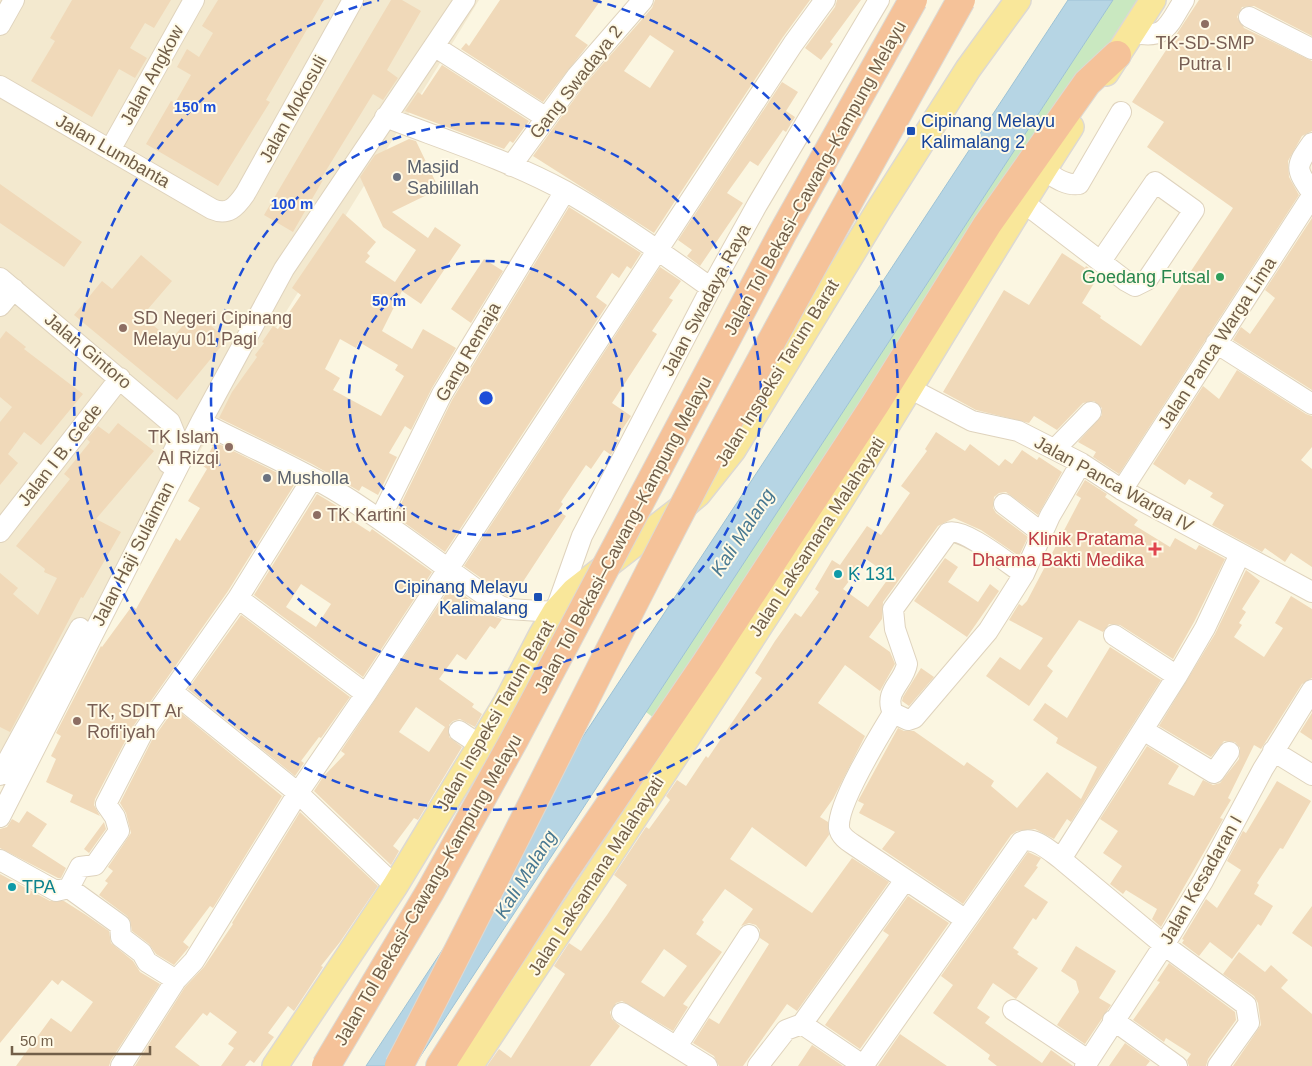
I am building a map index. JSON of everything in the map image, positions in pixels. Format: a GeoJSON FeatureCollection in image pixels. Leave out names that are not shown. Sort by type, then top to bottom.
{"type":"FeatureCollection","features":[{"type":"Feature","properties":{"kind":"highway","name":"Jalan Tol Bekasi–Cawang–Kampung Melayu"},"geometry":{"type":"LineString","coordinates":[[326,1066],[431,890],[514,740],[782,234],[913,0]]}},
{"type":"Feature","properties":{"kind":"highway"},"geometry":{"type":"LineString","coordinates":[[399,1066],[478,914],[644,583],[823,248],[961,0]]}},
{"type":"Feature","properties":{"kind":"highway"},"geometry":{"type":"LineString","coordinates":[[440,1066],[560,878],[706,663],[840,459],[987,225],[1088,82],[1117,55]]}},
{"type":"Feature","properties":{"kind":"main road","name":"Jalan Inspeksi Tarum Barat"},"geometry":{"type":"LineString","coordinates":[[274,1066],[395,886],[480,746],[556,612],[574,591],[691,500],[733,450],[878,211],[968,69],[1018,0]]}},
{"type":"Feature","properties":{"kind":"main road","name":"Jalan Laksamana Malahayati"},"geometry":{"type":"LineString","coordinates":[[470,1066],[648,797],[911,389],[1023,202],[1153,0]]}},
{"type":"Feature","properties":{"kind":"street"},"geometry":{"type":"LineString","coordinates":[[0,25],[14,0]]}},
{"type":"Feature","properties":{"kind":"street","name":"Jalan Angkow"},"geometry":{"type":"LineString","coordinates":[[110,150],[194,0]]}},
{"type":"Feature","properties":{"kind":"street","name":"Jalan Mokosuli"},"geometry":{"type":"LineString","coordinates":[[226,212],[234,208],[245,194],[353,0]]}},
{"type":"Feature","properties":{"kind":"street","name":"Jalan Haji Sulaiman"},"geometry":{"type":"LineString","coordinates":[[0,817],[201,422],[284,269],[465,0]]}},
{"type":"Feature","properties":{"kind":"street","name":"Gang Swadaya 2"},"geometry":{"type":"LineString","coordinates":[[511,166],[545,117],[610,36],[644,0]]}},
{"type":"Feature","properties":{"kind":"street"},"geometry":{"type":"LineString","coordinates":[[121,1066],[176,980],[194,960],[298,793],[366,694],[446,569],[793,44],[825,0]]}},
{"type":"Feature","properties":{"kind":"street","name":"Jalan Swadaya Raya"},"geometry":{"type":"LineString","coordinates":[[556,612],[582,536],[711,288],[757,205],[879,0]]}},
{"type":"Feature","properties":{"kind":"street"},"geometry":{"type":"LineString","coordinates":[[1132,32],[1150,37],[1160,32],[1168,25],[1184,0]]}},
{"type":"Feature","properties":{"kind":"street"},"geometry":{"type":"LineString","coordinates":[[1249,17],[1312,49]]}},
{"type":"Feature","properties":{"kind":"street"},"geometry":{"type":"LineString","coordinates":[[434,46],[545,117]]}},
{"type":"Feature","properties":{"kind":"street","name":"Jalan Lumbanta"},"geometry":{"type":"LineString","coordinates":[[0,86],[212,209],[220,213],[226,212]]}},
{"type":"Feature","properties":{"kind":"street"},"geometry":{"type":"LineString","coordinates":[[1043,170],[1059,180],[1073,185],[1079,184],[1121,112]]}},
{"type":"Feature","properties":{"kind":"street"},"geometry":{"type":"LineString","coordinates":[[385,117],[511,166],[565,191],[658,249],[711,288]]}},
{"type":"Feature","properties":{"kind":"street","name":"Jalan Panca Warga Lima"},"geometry":{"type":"LineString","coordinates":[[1122,490],[1312,194],[1298,170],[1299,162],[1312,143]]}},
{"type":"Feature","properties":{"kind":"street"},"geometry":{"type":"LineString","coordinates":[[1023,202],[1126,282],[1135,286],[1142,284],[1194,210],[1155,182],[1101,261]]}},
{"type":"Feature","properties":{"kind":"street","name":"Gang Remaja"},"geometry":{"type":"LineString","coordinates":[[380,519],[442,394],[565,191]]}},
{"type":"Feature","properties":{"kind":"street"},"geometry":{"type":"LineString","coordinates":[[0,306],[7,284]]}},
{"type":"Feature","properties":{"kind":"street","name":"Jalan Gintoro"},"geometry":{"type":"LineString","coordinates":[[0,775],[178,442],[165,417],[7,284]]}},
{"type":"Feature","properties":{"kind":"street"},"geometry":{"type":"LineString","coordinates":[[1216,343],[1312,404]]}},
{"type":"Feature","properties":{"kind":"street","name":"Jalan I B. Gede"},"geometry":{"type":"LineString","coordinates":[[0,532],[120,378]]}},
{"type":"Feature","properties":{"kind":"street","name":"Jalan Panca Warga IV"},"geometry":{"type":"LineString","coordinates":[[911,389],[972,422],[1008,427],[1055,449],[1081,463],[1122,490],[1312,591]]}},
{"type":"Feature","properties":{"kind":"street"},"geometry":{"type":"LineString","coordinates":[[1055,449],[1091,412]]}},
{"type":"Feature","properties":{"kind":"street"},"geometry":{"type":"LineString","coordinates":[[201,422],[312,479],[380,519],[446,569],[509,609],[556,612]]}},
{"type":"Feature","properties":{"kind":"street"},"geometry":{"type":"LineString","coordinates":[[1024,574],[967,536],[957,532],[948,533],[893,609],[895,629],[907,664],[890,695],[889,705],[893,713],[908,720],[914,718],[988,631],[1024,574],[1042,533],[1081,463]]}},
{"type":"Feature","properties":{"kind":"street"},"geometry":{"type":"LineString","coordinates":[[0,860],[56,891],[69,888],[80,868],[95,865],[119,831],[115,817],[106,804],[142,734],[238,598],[312,479]]}},
{"type":"Feature","properties":{"kind":"street"},"geometry":{"type":"LineString","coordinates":[[1004,504],[1042,533]]}},
{"type":"Feature","properties":{"kind":"street"},"geometry":{"type":"LineString","coordinates":[[1061,859],[1177,676],[1205,628],[1240,554]]}},
{"type":"Feature","properties":{"kind":"street"},"geometry":{"type":"LineString","coordinates":[[238,598],[366,694]]}},
{"type":"Feature","properties":{"kind":"street"},"geometry":{"type":"LineString","coordinates":[[1114,635],[1177,676]]}},
{"type":"Feature","properties":{"kind":"street","name":"Jalan Kesadaran I"},"geometry":{"type":"LineString","coordinates":[[1086,1063],[1164,945],[1203,881],[1273,751],[1312,690]]}},
{"type":"Feature","properties":{"kind":"street"},"geometry":{"type":"LineString","coordinates":[[173,692],[298,793],[395,886]]}},
{"type":"Feature","properties":{"kind":"street"},"geometry":{"type":"LineString","coordinates":[[893,713],[851,787],[839,829],[843,836],[854,845],[966,920]]}},
{"type":"Feature","properties":{"kind":"street"},"geometry":{"type":"LineString","coordinates":[[1143,730],[1214,774],[1229,752]]}},
{"type":"Feature","properties":{"kind":"street"},"geometry":{"type":"LineString","coordinates":[[459,731],[480,746]]}},
{"type":"Feature","properties":{"kind":"street"},"geometry":{"type":"LineString","coordinates":[[1273,751],[1312,775]]}},
{"type":"Feature","properties":{"kind":"street"},"geometry":{"type":"LineString","coordinates":[[802,1024],[864,1066],[1021,842],[1025,840],[1034,842],[1061,859],[1164,945],[1246,1006],[1248,1023],[1218,1066]]}},
{"type":"Feature","properties":{"kind":"street"},"geometry":{"type":"LineString","coordinates":[[758,1066],[786,1030],[802,1024],[905,880]]}},
{"type":"Feature","properties":{"kind":"street"},"geometry":{"type":"LineString","coordinates":[[69,888],[120,925],[121,937],[142,953],[147,962],[176,980]]}},
{"type":"Feature","properties":{"kind":"street"},"geometry":{"type":"LineString","coordinates":[[677,1046],[749,935]]}},
{"type":"Feature","properties":{"kind":"street"},"geometry":{"type":"LineString","coordinates":[[1014,1010],[1086,1063]]}},
{"type":"Feature","properties":{"kind":"street"},"geometry":{"type":"LineString","coordinates":[[622,1013],[708,1066]]}},
{"type":"Feature","properties":{"kind":"street"},"geometry":{"type":"LineString","coordinates":[[1113,1020],[1177,1066]]}},
{"type":"Feature","properties":{"kind":"shaded area"},"geometry":{"type":"Polygon","coordinates":[[[0,0],[479,0],[0,774],[0,0]]]}},
{"type":"Feature","properties":{"kind":"green space"},"geometry":{"type":"Polygon","coordinates":[[[1113,0],[1153,0],[663,725],[646,712],[1113,0]]]}},
{"type":"Feature","properties":{"kind":"water","name":"Kali Malang"},"geometry":{"type":"Polygon","coordinates":[[[1068,0],[1113,0],[414,1066],[366,1066],[1068,0]]]}},
{"type":"Feature","properties":{"kind":"building"},"geometry":{"type":"Polygon","coordinates":[[[72,0],[171,0],[154,28],[145,23],[130,48],[147,58],[135,78],[119,69],[92,117],[31,81],[55,41],[50,38],[72,0]]]}},
{"type":"Feature","properties":{"kind":"building"},"geometry":{"type":"Polygon","coordinates":[[[218,0],[324,0],[266,100],[270,102],[218,186],[146,144],[171,101],[175,103],[191,75],[177,67],[187,49],[199,57],[213,33],[202,26],[218,0]]]}},
{"type":"Feature","properties":{"kind":"building"},"geometry":{"type":"Polygon","coordinates":[[[391,0],[402,0],[421,11],[387,70],[398,78],[383,100],[373,94],[319,182],[323,180],[293,232],[264,215],[391,0]]]}},
{"type":"Feature","properties":{"kind":"building"},"geometry":{"type":"Polygon","coordinates":[[[500,0],[601,0],[575,36],[588,45],[543,102],[461,49],[466,43],[469,46],[500,0]]]}},
{"type":"Feature","properties":{"kind":"building"},"geometry":{"type":"Polygon","coordinates":[[[655,0],[810,0],[783,37],[654,233],[533,156],[586,83],[652,8],[655,0]],[[650,35],[624,71],[650,88],[674,51],[650,35]]]}},
{"type":"Feature","properties":{"kind":"building"},"geometry":{"type":"Polygon","coordinates":[[[837,0],[861,0],[830,42],[833,44],[821,60],[805,48],[835,7],[837,0]]]}},
{"type":"Feature","properties":{"kind":"building"},"geometry":{"type":"Polygon","coordinates":[[[1199,0],[1312,0],[1312,36],[1254,6],[1242,7],[1237,17],[1244,28],[1312,61],[1312,131],[1302,136],[1288,161],[1289,177],[1299,195],[1119,474],[1093,457],[1096,452],[1078,442],[1102,415],[1102,408],[1094,401],[1083,403],[1057,430],[1034,416],[1029,423],[976,410],[943,392],[1004,290],[1029,305],[1062,253],[1099,275],[1082,303],[1101,316],[1100,318],[1141,346],[1233,208],[1147,147],[1164,122],[1132,102],[1199,0]]]}},
{"type":"Feature","properties":{"kind":"building"},"geometry":{"type":"Polygon","coordinates":[[[442,65],[529,121],[513,143],[510,141],[504,149],[405,111],[418,92],[422,95],[442,65]]]}},
{"type":"Feature","properties":{"kind":"building"},"geometry":{"type":"Polygon","coordinates":[[[782,82],[798,92],[786,111],[795,117],[786,132],[783,130],[758,166],[750,161],[727,193],[743,203],[700,266],[687,256],[692,250],[678,240],[782,82]]]}},
{"type":"Feature","properties":{"kind":"building"},"geometry":{"type":"Polygon","coordinates":[[[409,139],[416,141],[439,189],[392,212],[428,238],[435,227],[461,245],[421,304],[402,291],[382,331],[412,349],[423,329],[456,348],[432,388],[411,430],[405,426],[389,453],[397,457],[378,495],[362,486],[359,491],[312,464],[219,418],[232,392],[257,357],[255,355],[264,343],[262,342],[273,326],[278,329],[301,295],[292,288],[343,213],[376,242],[367,253],[370,256],[365,262],[395,282],[416,250],[383,227],[360,177],[375,155],[409,139]],[[340,339],[325,369],[340,378],[333,390],[381,416],[404,376],[395,370],[398,365],[359,342],[356,348],[340,339]]]}},
{"type":"Feature","properties":{"kind":"building"},"geometry":{"type":"Polygon","coordinates":[[[0,184],[82,242],[64,267],[0,223],[0,184]]]}},
{"type":"Feature","properties":{"kind":"building"},"geometry":{"type":"Polygon","coordinates":[[[569,207],[641,253],[631,269],[627,266],[619,278],[612,273],[596,297],[607,305],[445,552],[395,516],[452,400],[569,207]]]}},
{"type":"Feature","properties":{"kind":"building"},"geometry":{"type":"Polygon","coordinates":[[[1312,218],[1312,390],[1233,340],[1241,327],[1250,334],[1275,298],[1265,290],[1312,218]]]}},
{"type":"Feature","properties":{"kind":"building","name":"SD Negeri Cipinang Melayu 01 Pagi"},"geometry":{"type":"Polygon","coordinates":[[[141,255],[172,281],[142,316],[171,340],[194,312],[227,339],[177,400],[74,315],[102,281],[112,289],[141,255]]]}},
{"type":"Feature","properties":{"kind":"building"},"geometry":{"type":"Polygon","coordinates":[[[484,259],[503,271],[471,323],[451,309],[484,259]]]}},
{"type":"Feature","properties":{"kind":"building"},"geometry":{"type":"Polygon","coordinates":[[[660,267],[681,281],[669,298],[673,300],[652,331],[657,334],[612,403],[631,416],[616,439],[619,440],[611,455],[604,450],[591,469],[586,465],[561,502],[563,504],[558,511],[566,516],[513,597],[505,595],[464,566],[660,267]]]}},
{"type":"Feature","properties":{"kind":"building"},"geometry":{"type":"Polygon","coordinates":[[[6,331],[26,347],[24,349],[83,394],[41,445],[24,432],[8,454],[18,463],[0,485],[0,422],[12,407],[0,397],[0,339],[6,331]]]}},
{"type":"Feature","properties":{"kind":"building"},"geometry":{"type":"Polygon","coordinates":[[[1237,370],[1312,416],[1312,447],[1301,460],[1312,469],[1312,567],[1291,553],[1285,562],[1265,548],[1262,552],[1212,525],[1224,505],[1210,497],[1213,493],[1189,479],[1185,485],[1153,464],[1203,386],[1219,399],[1237,370]]]}},
{"type":"Feature","properties":{"kind":"building"},"geometry":{"type":"Polygon","coordinates":[[[118,423],[154,451],[96,519],[121,532],[83,598],[81,597],[10,732],[0,727],[0,573],[18,588],[13,594],[38,615],[57,578],[44,572],[45,569],[16,546],[70,479],[64,474],[90,442],[87,439],[98,426],[109,434],[118,423]]]}},
{"type":"Feature","properties":{"kind":"building"},"geometry":{"type":"Polygon","coordinates":[[[936,432],[965,451],[970,444],[999,466],[1005,459],[1012,464],[1022,450],[1037,460],[1039,457],[1062,472],[1038,515],[1006,492],[999,493],[994,497],[993,508],[996,513],[1028,537],[1019,556],[981,530],[954,518],[938,526],[883,602],[882,619],[869,637],[890,652],[895,664],[880,691],[845,665],[818,703],[865,736],[833,799],[820,817],[828,822],[829,835],[806,867],[752,827],[730,859],[812,913],[852,858],[889,882],[797,1011],[787,1004],[743,1066],[719,1066],[714,1056],[693,1043],[709,1018],[719,1024],[769,944],[760,938],[760,930],[756,925],[749,923],[741,926],[753,909],[725,889],[702,920],[704,922],[696,934],[722,952],[683,1004],[688,1007],[673,1031],[622,1001],[616,1003],[610,1012],[612,1019],[620,1026],[590,1066],[487,1066],[499,1049],[511,1058],[565,974],[554,966],[569,943],[581,951],[627,885],[614,875],[646,827],[649,829],[670,800],[666,796],[677,780],[686,786],[706,756],[708,758],[762,678],[755,673],[775,641],[795,613],[801,617],[819,592],[815,589],[832,560],[840,565],[867,526],[881,535],[910,493],[901,486],[927,451],[925,449],[936,432]],[[866,559],[843,589],[868,607],[890,576],[866,559]],[[664,949],[641,982],[664,997],[687,966],[664,949]]]}},
{"type":"Feature","properties":{"kind":"building"},"geometry":{"type":"Polygon","coordinates":[[[209,439],[296,482],[228,591],[132,728],[95,799],[94,805],[100,816],[70,802],[73,795],[46,782],[56,759],[51,756],[61,736],[56,733],[101,646],[132,606],[136,609],[176,538],[180,541],[200,508],[188,501],[207,469],[202,465],[213,446],[207,443],[209,439]]]}},
{"type":"Feature","properties":{"kind":"building"},"geometry":{"type":"Polygon","coordinates":[[[1085,480],[1107,494],[1105,497],[1138,520],[1134,525],[1170,547],[1175,538],[1196,550],[1199,545],[1225,559],[1194,622],[1173,659],[1120,625],[1109,624],[1103,632],[1079,620],[1047,666],[1053,671],[1029,706],[986,676],[1000,657],[1020,670],[1043,638],[1009,620],[1019,604],[1022,606],[1027,601],[1081,498],[1076,495],[1085,480]]]}},
{"type":"Feature","properties":{"kind":"building"},"geometry":{"type":"Polygon","coordinates":[[[317,494],[347,512],[345,516],[370,532],[372,529],[432,572],[363,677],[254,595],[317,494]],[[301,584],[286,607],[316,627],[331,604],[301,584]]]}},
{"type":"Feature","properties":{"kind":"building"},"geometry":{"type":"Polygon","coordinates":[[[945,558],[958,567],[948,582],[978,602],[990,584],[999,591],[967,637],[914,601],[945,558]]]}},
{"type":"Feature","properties":{"kind":"building"},"geometry":{"type":"Polygon","coordinates":[[[1246,570],[1260,581],[1242,609],[1246,612],[1239,623],[1242,625],[1234,637],[1264,657],[1283,628],[1275,623],[1291,596],[1312,609],[1312,678],[1302,684],[1261,749],[1254,745],[1228,798],[1231,800],[1220,818],[1223,819],[1161,927],[1152,919],[1157,909],[1126,890],[1123,894],[1110,884],[1122,866],[1103,853],[1118,831],[1100,819],[1147,746],[1179,766],[1168,784],[1194,796],[1203,780],[1213,785],[1220,783],[1239,759],[1240,748],[1235,742],[1224,741],[1211,757],[1159,726],[1215,634],[1246,570]]]}},
{"type":"Feature","properties":{"kind":"building"},"geometry":{"type":"Polygon","coordinates":[[[451,586],[493,616],[502,619],[495,629],[490,626],[466,660],[457,654],[439,679],[474,704],[472,707],[482,714],[475,727],[460,719],[453,721],[449,725],[449,737],[462,747],[418,820],[414,818],[393,846],[399,851],[391,865],[314,791],[323,777],[345,754],[341,751],[451,586]],[[416,707],[399,732],[429,752],[445,727],[416,707]]]}},
{"type":"Feature","properties":{"kind":"building"},"geometry":{"type":"Polygon","coordinates":[[[241,615],[350,697],[321,738],[319,737],[301,761],[304,763],[295,776],[188,689],[241,615]]]}},
{"type":"Feature","properties":{"kind":"building"},"geometry":{"type":"Polygon","coordinates":[[[1110,647],[1161,680],[1071,822],[1067,819],[1054,839],[1035,829],[1017,831],[1011,835],[963,904],[882,849],[895,832],[859,813],[864,804],[858,801],[898,728],[904,731],[914,731],[964,766],[967,762],[994,781],[991,786],[1017,808],[1047,772],[1081,799],[1097,767],[1056,743],[1058,738],[1033,720],[1045,703],[1067,718],[1110,647]]]}},
{"type":"Feature","properties":{"kind":"building"},"geometry":{"type":"Polygon","coordinates":[[[921,668],[934,677],[909,706],[902,701],[903,697],[921,668]]]}},
{"type":"Feature","properties":{"kind":"building"},"geometry":{"type":"Polygon","coordinates":[[[175,708],[282,796],[213,908],[210,906],[183,942],[189,947],[174,965],[156,954],[149,944],[132,931],[130,920],[127,916],[99,895],[108,883],[105,881],[113,871],[108,867],[131,833],[126,813],[120,803],[152,740],[175,708]]]}},
{"type":"Feature","properties":{"kind":"building"},"geometry":{"type":"Polygon","coordinates":[[[1312,713],[1312,740],[1300,732],[1312,713]]]}},
{"type":"Feature","properties":{"kind":"building"},"geometry":{"type":"Polygon","coordinates":[[[1277,781],[1311,801],[1283,849],[1280,848],[1257,883],[1259,885],[1254,894],[1273,906],[1261,926],[1258,924],[1232,959],[1210,942],[1199,956],[1182,943],[1184,940],[1182,939],[1206,899],[1217,908],[1241,870],[1227,861],[1243,831],[1246,833],[1277,781]]]}},
{"type":"Feature","properties":{"kind":"building"},"geometry":{"type":"Polygon","coordinates":[[[27,811],[47,824],[32,846],[66,868],[61,878],[0,848],[0,829],[7,827],[12,819],[19,823],[27,811]]]}},
{"type":"Feature","properties":{"kind":"building"},"geometry":{"type":"Polygon","coordinates":[[[300,812],[378,886],[340,942],[321,966],[323,967],[294,1011],[288,1006],[268,1033],[274,1037],[254,1063],[250,1060],[245,1066],[221,1066],[234,1048],[228,1044],[237,1032],[210,1012],[207,1016],[203,1013],[175,1047],[200,1066],[135,1066],[185,987],[204,967],[233,924],[300,812]]]}},
{"type":"Feature","properties":{"kind":"building"},"geometry":{"type":"Polygon","coordinates":[[[104,822],[106,829],[89,853],[84,849],[104,822]]]}},
{"type":"Feature","properties":{"kind":"building"},"geometry":{"type":"Polygon","coordinates":[[[1028,852],[1041,858],[1036,866],[1038,867],[1024,886],[1048,902],[1036,920],[1033,918],[1013,948],[1019,952],[1017,954],[1038,968],[1016,999],[993,983],[977,1008],[990,1017],[985,1023],[1042,1063],[1051,1050],[1073,1066],[997,1066],[988,1059],[990,1055],[933,1013],[953,985],[941,976],[1028,852]]]}},
{"type":"Feature","properties":{"kind":"building"},"geometry":{"type":"Polygon","coordinates":[[[0,874],[50,901],[64,901],[86,915],[109,931],[111,943],[133,961],[140,972],[160,984],[109,1066],[16,1066],[51,1018],[71,1032],[93,1002],[62,980],[58,985],[52,980],[0,1043],[0,874]]]}},
{"type":"Feature","properties":{"kind":"building"},"geometry":{"type":"Polygon","coordinates":[[[908,896],[949,923],[860,1049],[825,1025],[889,935],[883,931],[908,896]]]}},
{"type":"Feature","properties":{"kind":"building"},"geometry":{"type":"Polygon","coordinates":[[[1312,906],[1312,947],[1292,933],[1312,906]]]}},
{"type":"Feature","properties":{"kind":"building"},"geometry":{"type":"Polygon","coordinates":[[[1076,946],[1116,971],[1099,998],[1111,1005],[1085,1044],[1057,1025],[1079,992],[1076,981],[1061,971],[1076,946]]]}},
{"type":"Feature","properties":{"kind":"building"},"geometry":{"type":"Polygon","coordinates":[[[1239,952],[1265,972],[1271,965],[1288,980],[1281,988],[1312,1014],[1312,1066],[1233,1066],[1261,1025],[1258,1003],[1254,996],[1223,974],[1239,952]]]}},
{"type":"Feature","properties":{"kind":"building"},"geometry":{"type":"Polygon","coordinates":[[[1169,963],[1235,1012],[1236,1020],[1208,1059],[1206,1066],[1189,1066],[1187,1060],[1191,1054],[1166,1038],[1164,1042],[1133,1020],[1160,982],[1157,981],[1169,963]]]}},
{"type":"Feature","properties":{"kind":"building"},"geometry":{"type":"Polygon","coordinates":[[[900,1034],[925,1051],[947,1066],[878,1066],[900,1034]]]}},
{"type":"Feature","properties":{"kind":"building"},"geometry":{"type":"Polygon","coordinates":[[[1125,1043],[1150,1061],[1146,1066],[1109,1066],[1125,1043]]]}},
{"type":"Feature","properties":{"kind":"building"},"geometry":{"type":"Polygon","coordinates":[[[812,1045],[843,1066],[798,1066],[812,1045]]]}},
{"type":"Feature","properties":{"kind":"place","name":"TK-SD-SMP Putra I"},"geometry":{"type":"Point","coordinates":[1205,24]}},
{"type":"Feature","properties":{"kind":"place","name":"Cipinang Melayu Kalimalang 2"},"geometry":{"type":"Point","coordinates":[911,131]}},
{"type":"Feature","properties":{"kind":"place","name":"Masjid Sabilillah"},"geometry":{"type":"Point","coordinates":[397,177]}},
{"type":"Feature","properties":{"kind":"place","name":"Goedang Futsal"},"geometry":{"type":"Point","coordinates":[1220,277]}},
{"type":"Feature","properties":{"kind":"place","name":"SD Negeri Cipinang Melayu 01 Pagi"},"geometry":{"type":"Point","coordinates":[123,328]}},
{"type":"Feature","properties":{"kind":"place","name":"TK Islam Al Rizqi"},"geometry":{"type":"Point","coordinates":[229,447]}},
{"type":"Feature","properties":{"kind":"place","name":"Musholla"},"geometry":{"type":"Point","coordinates":[267,478]}},
{"type":"Feature","properties":{"kind":"place","name":"TK Kartini"},"geometry":{"type":"Point","coordinates":[317,515]}},
{"type":"Feature","properties":{"kind":"place","name":"Klinik Pratama Dharma Bakti Medika"},"geometry":{"type":"Point","coordinates":[1155,549]}},
{"type":"Feature","properties":{"kind":"place","name":"K 131"},"geometry":{"type":"Point","coordinates":[838,574]}},
{"type":"Feature","properties":{"kind":"place","name":"Cipinang Melayu Kalimalang"},"geometry":{"type":"Point","coordinates":[538,597]}},
{"type":"Feature","properties":{"kind":"place","name":"TK, SDIT Ar Rofi'iyah"},"geometry":{"type":"Point","coordinates":[77,721]}},
{"type":"Feature","properties":{"kind":"place","name":"TPA"},"geometry":{"type":"Point","coordinates":[12,887]}}]}
